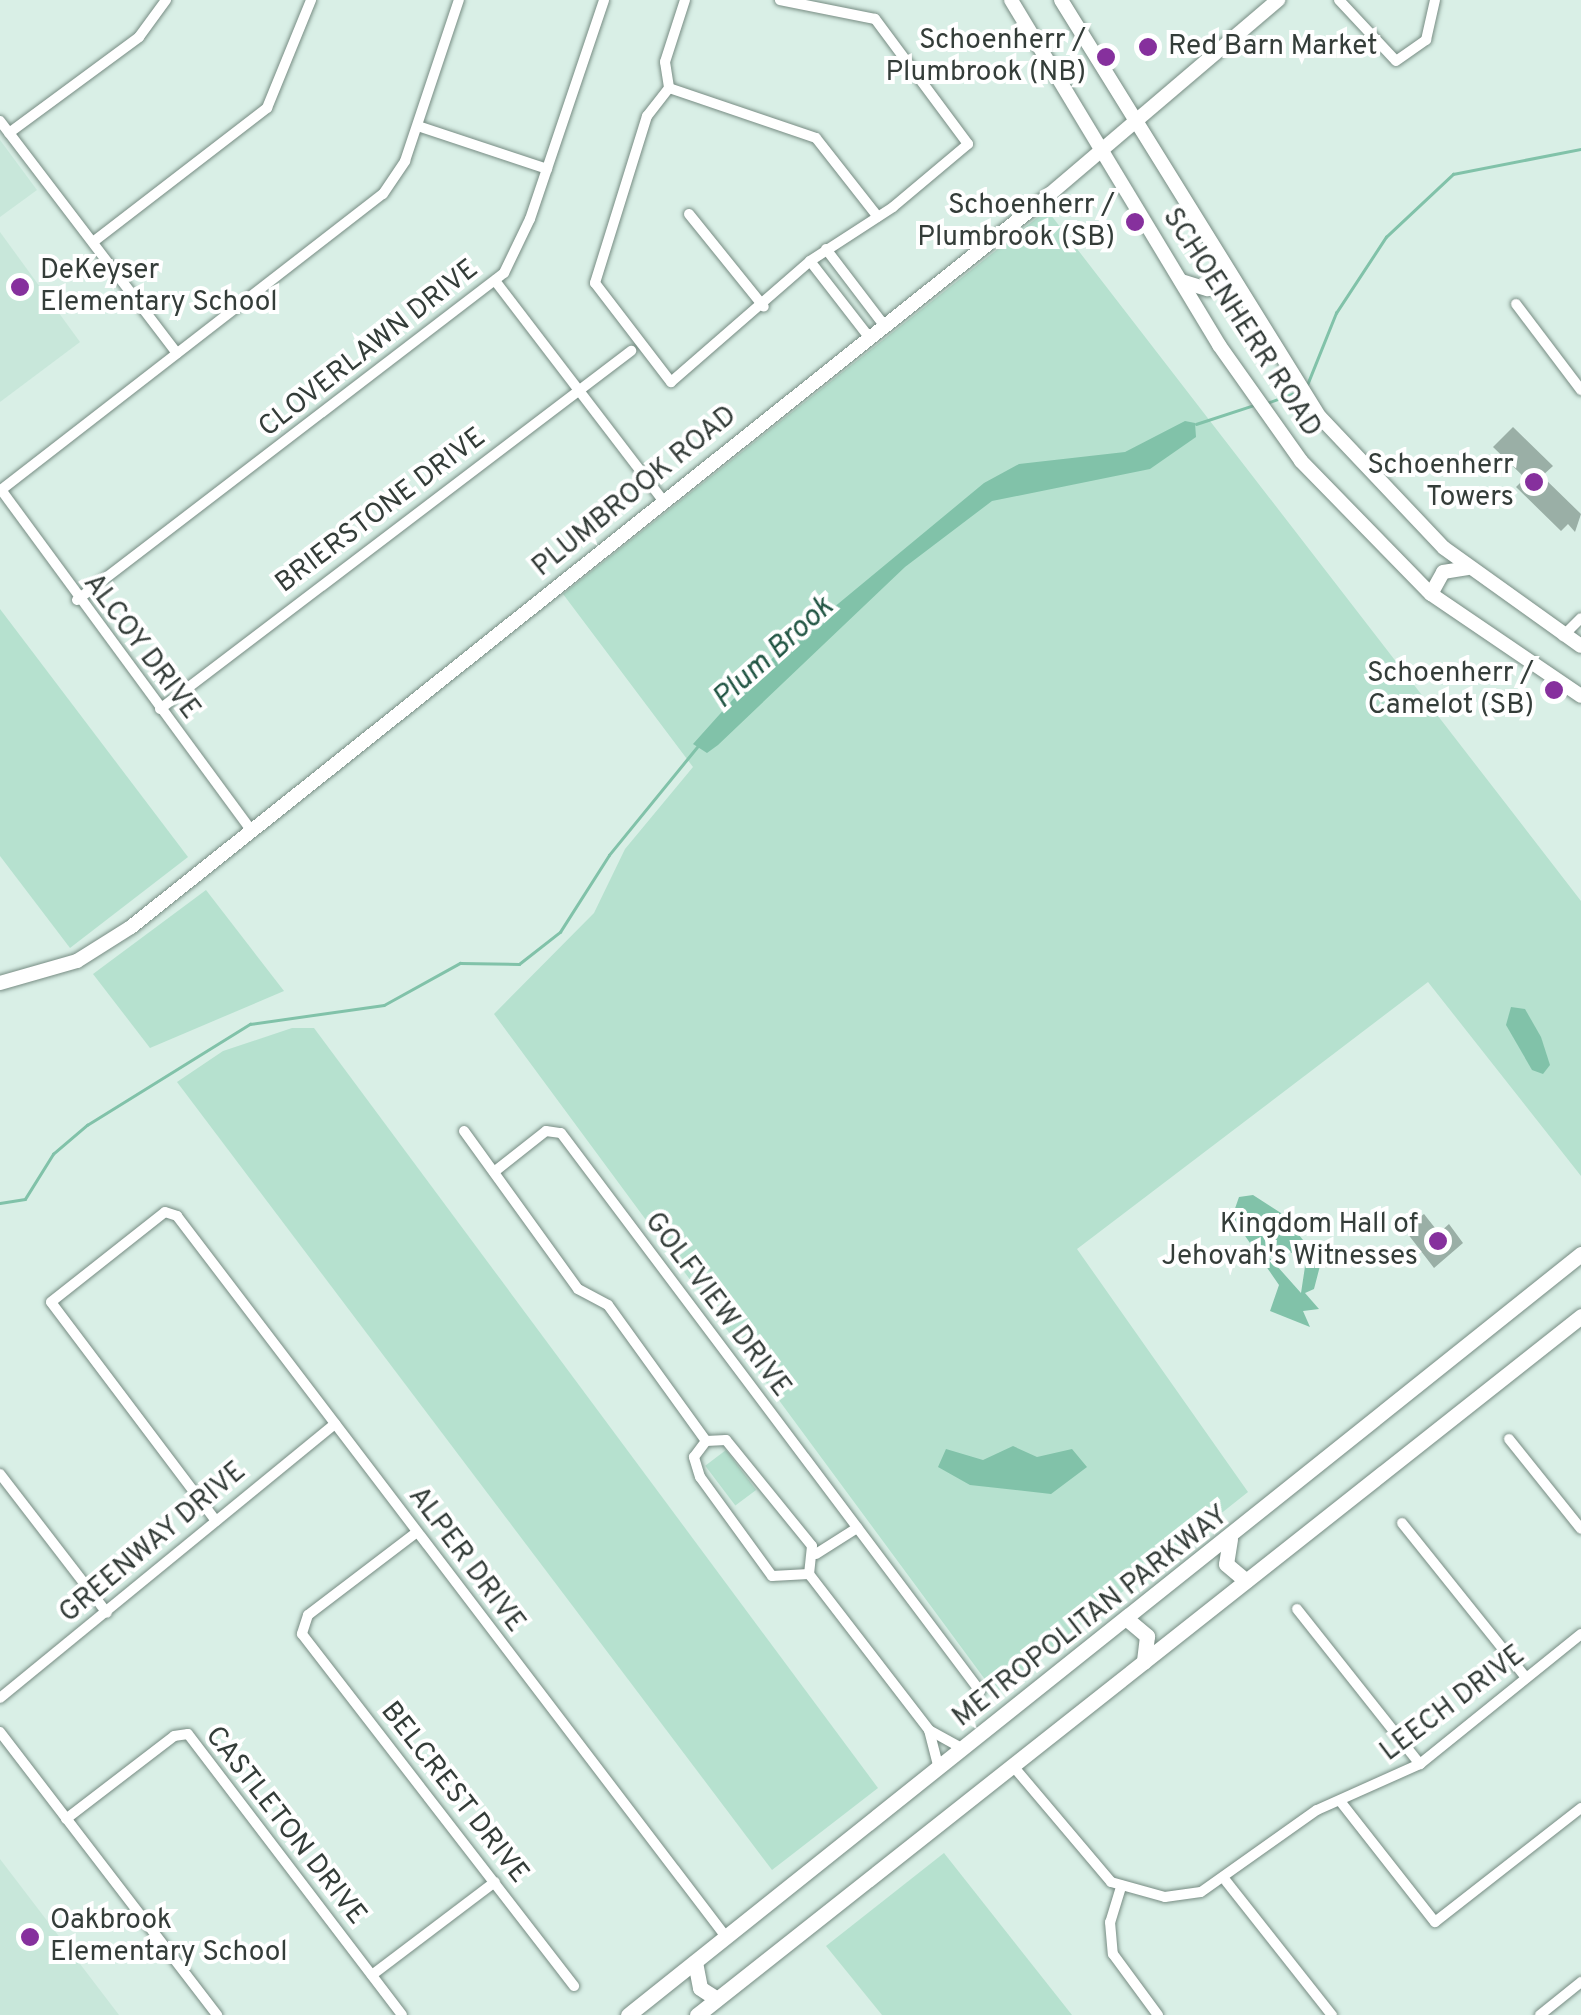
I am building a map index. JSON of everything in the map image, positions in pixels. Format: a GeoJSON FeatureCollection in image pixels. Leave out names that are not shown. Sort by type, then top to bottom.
{"type":"FeatureCollection","features":[{"type":"Feature","properties":{"kind":"main road","name":"SCHOENHERR ROAD"},"geometry":{"type":"LineString","coordinates":[[1012,0],[1235,370],[1268,418],[1346,514],[1432,594],[1581,696]]}},
{"type":"Feature","properties":{"kind":"main road","name":"SCHOENHERR ROAD"},"geometry":{"type":"LineString","coordinates":[[1062,0],[1270,346],[1303,394],[1382,488],[1468,568],[1581,646]]}},
{"type":"Feature","properties":{"kind":"main road","name":"PLUMBROOK ROAD"},"geometry":{"type":"LineString","coordinates":[[0,984],[55,969],[109,942],[870,337],[1278,0]]}},
{"type":"Feature","properties":{"kind":"main road"},"geometry":{"type":"LineString","coordinates":[[1181,282],[1208,290],[1228,276]]}},
{"type":"Feature","properties":{"kind":"main road"},"geometry":{"type":"LineString","coordinates":[[1432,594],[1438,576],[1468,568]]}},
{"type":"Feature","properties":{"kind":"main road","name":"METROPOLITAN PARKWAY"},"geometry":{"type":"LineString","coordinates":[[628,2015],[1230,1539],[1581,1254]]}},
{"type":"Feature","properties":{"kind":"main road"},"geometry":{"type":"LineString","coordinates":[[697,2015],[1581,1316]]}},
{"type":"Feature","properties":{"kind":"main road"},"geometry":{"type":"LineString","coordinates":[[1230,1539],[1226,1564],[1246,1582]]}},
{"type":"Feature","properties":{"kind":"main road"},"geometry":{"type":"LineString","coordinates":[[1128,1620],[1147,1636],[1144,1662]]}},
{"type":"Feature","properties":{"kind":"main road"},"geometry":{"type":"LineString","coordinates":[[696,1962],[700,1988],[717,1999]]}},
{"type":"Feature","properties":{"kind":"street"},"geometry":{"type":"LineString","coordinates":[[9,133],[139,37],[166,0]]}},
{"type":"Feature","properties":{"kind":"street"},"geometry":{"type":"LineString","coordinates":[[92,242],[266,108],[311,0]]}},
{"type":"Feature","properties":{"kind":"street"},"geometry":{"type":"LineString","coordinates":[[0,490],[367,210],[400,172],[459,0]]}},
{"type":"Feature","properties":{"kind":"street","name":"CLOVERLAWN DRIVE"},"geometry":{"type":"LineString","coordinates":[[77,600],[496,282],[518,252],[604,0]]}},
{"type":"Feature","properties":{"kind":"street"},"geometry":{"type":"LineString","coordinates":[[670,88],[665,62],[686,0]]}},
{"type":"Feature","properties":{"kind":"street"},"geometry":{"type":"LineString","coordinates":[[670,88],[647,116],[596,288],[671,382],[764,306],[810,261],[878,217],[968,144],[874,20],[780,0]]}},
{"type":"Feature","properties":{"kind":"street"},"geometry":{"type":"LineString","coordinates":[[1339,0],[1396,61],[1426,40],[1435,0]]}},
{"type":"Feature","properties":{"kind":"street"},"geometry":{"type":"LineString","coordinates":[[670,88],[816,138],[878,217]]}},
{"type":"Feature","properties":{"kind":"street"},"geometry":{"type":"LineString","coordinates":[[0,121],[177,353]]}},
{"type":"Feature","properties":{"kind":"street"},"geometry":{"type":"LineString","coordinates":[[418,126],[547,169]]}},
{"type":"Feature","properties":{"kind":"street"},"geometry":{"type":"LineString","coordinates":[[690,214],[764,306]]}},
{"type":"Feature","properties":{"kind":"street"},"geometry":{"type":"LineString","coordinates":[[826,249],[884,325]]}},
{"type":"Feature","properties":{"kind":"street"},"geometry":{"type":"LineString","coordinates":[[810,261],[870,337]]}},
{"type":"Feature","properties":{"kind":"street"},"geometry":{"type":"LineString","coordinates":[[496,282],[664,502]]}},
{"type":"Feature","properties":{"kind":"street"},"geometry":{"type":"LineString","coordinates":[[1516,304],[1581,390]]}},
{"type":"Feature","properties":{"kind":"street","name":"BRIERSTONE DRIVE"},"geometry":{"type":"LineString","coordinates":[[160,709],[631,351]]}},
{"type":"Feature","properties":{"kind":"street","name":"ALCOY DRIVE"},"geometry":{"type":"LineString","coordinates":[[0,490],[77,600],[250,830]]}},
{"type":"Feature","properties":{"kind":"street"},"geometry":{"type":"LineString","coordinates":[[1564,636],[1581,618]]}},
{"type":"Feature","properties":{"kind":"street"},"geometry":{"type":"LineString","coordinates":[[464,1131],[578,1290],[608,1305],[706,1441],[733,1444],[816,1554]]}},
{"type":"Feature","properties":{"kind":"street","name":"GOLFVIEW DRIVE"},"geometry":{"type":"LineString","coordinates":[[494,1172],[546,1131],[561,1133],[980,1692]]}},
{"type":"Feature","properties":{"kind":"street","name":"ALPER DRIVE"},"geometry":{"type":"LineString","coordinates":[[216,1521],[52,1298],[169,1212],[726,1937]]}},
{"type":"Feature","properties":{"kind":"street","name":"GREENWAY DRIVE"},"geometry":{"type":"LineString","coordinates":[[0,1698],[335,1424]]}},
{"type":"Feature","properties":{"kind":"street"},"geometry":{"type":"LineString","coordinates":[[1509,1439],[1581,1529]]}},
{"type":"Feature","properties":{"kind":"street"},"geometry":{"type":"LineString","coordinates":[[706,1441],[694,1466],[766,1568],[783,1580],[809,1574]]}},
{"type":"Feature","properties":{"kind":"street"},"geometry":{"type":"LineString","coordinates":[[0,1474],[106,1614]]}},
{"type":"Feature","properties":{"kind":"street"},"geometry":{"type":"LineString","coordinates":[[1402,1523],[1526,1678]]}},
{"type":"Feature","properties":{"kind":"street"},"geometry":{"type":"LineString","coordinates":[[809,1574],[816,1554],[857,1528]]}},
{"type":"Feature","properties":{"kind":"street","name":"BELCREST DRIVE"},"geometry":{"type":"LineString","coordinates":[[417,1532],[300,1628],[574,1986]]}},
{"type":"Feature","properties":{"kind":"street"},"geometry":{"type":"LineString","coordinates":[[809,1574],[928,1730],[938,1769]]}},
{"type":"Feature","properties":{"kind":"street"},"geometry":{"type":"LineString","coordinates":[[1297,1609],[1420,1764]]}},
{"type":"Feature","properties":{"kind":"street","name":"LEECH DRIVE"},"geometry":{"type":"LineString","coordinates":[[1013,1766],[1090,1865],[1121,1887],[1165,1897],[1226,1881],[1340,1800],[1420,1764],[1581,1634]]}},
{"type":"Feature","properties":{"kind":"street"},"geometry":{"type":"LineString","coordinates":[[928,1730],[964,1749]]}},
{"type":"Feature","properties":{"kind":"street"},"geometry":{"type":"LineString","coordinates":[[0,1732],[217,2015]]}},
{"type":"Feature","properties":{"kind":"street","name":"CASTLETON DRIVE"},"geometry":{"type":"LineString","coordinates":[[66,1819],[188,1734],[402,2015]]}},
{"type":"Feature","properties":{"kind":"street"},"geometry":{"type":"LineString","coordinates":[[1340,1800],[1435,1922],[1581,1808]]}},
{"type":"Feature","properties":{"kind":"street"},"geometry":{"type":"LineString","coordinates":[[1226,1881],[1332,2015]]}},
{"type":"Feature","properties":{"kind":"street"},"geometry":{"type":"LineString","coordinates":[[372,1976],[495,1882]]}},
{"type":"Feature","properties":{"kind":"street"},"geometry":{"type":"LineString","coordinates":[[1121,1887],[1110,1922],[1113,1954],[1158,2015]]}},
{"type":"Feature","properties":{"kind":"street"},"geometry":{"type":"LineString","coordinates":[[1540,2015],[1581,1982]]}},
{"type":"Feature","properties":{"kind":"shaded area","name":"DeKeyser Elementary School"},"geometry":{"type":"Polygon","coordinates":[[[0,140],[37,190],[0,217],[0,140]]]}},
{"type":"Feature","properties":{"kind":"shaded area"},"geometry":{"type":"Polygon","coordinates":[[[1047,210],[1581,901],[1581,1176],[1428,982],[1077,1249],[1248,1492],[995,1693],[494,1014],[594,913],[625,849],[693,767],[563,594],[1047,210]]]}},
{"type":"Feature","properties":{"kind":"shaded area","name":"DeKeyser Elementary School"},"geometry":{"type":"Polygon","coordinates":[[[0,232],[80,342],[0,402],[0,232]]]}},
{"type":"Feature","properties":{"kind":"shaded area"},"geometry":{"type":"Polygon","coordinates":[[[1185,421],[1195,423],[1196,437],[1150,469],[992,501],[905,567],[718,745],[707,753],[693,744],[763,666],[984,483],[1019,464],[1125,452],[1185,421]]]}},
{"type":"Feature","properties":{"kind":"shaded area"},"geometry":{"type":"Polygon","coordinates":[[[0,609],[188,857],[70,948],[0,856],[0,609]]]}},
{"type":"Feature","properties":{"kind":"shaded area"},"geometry":{"type":"Polygon","coordinates":[[[206,890],[284,991],[150,1048],[93,974],[206,890]]]}},
{"type":"Feature","properties":{"kind":"shaded area"},"geometry":{"type":"Polygon","coordinates":[[[1511,1007],[1525,1009],[1541,1037],[1550,1065],[1543,1074],[1532,1070],[1506,1025],[1511,1007]]]}},
{"type":"Feature","properties":{"kind":"shaded area"},"geometry":{"type":"Polygon","coordinates":[[[292,1028],[314,1028],[878,1788],[772,1870],[177,1082],[223,1051],[292,1028]]]}},
{"type":"Feature","properties":{"kind":"shaded area"},"geometry":{"type":"Polygon","coordinates":[[[1253,1195],[1281,1213],[1321,1262],[1314,1289],[1305,1293],[1319,1309],[1303,1311],[1310,1327],[1270,1311],[1279,1285],[1232,1217],[1239,1197],[1253,1195]],[[1260,1247],[1301,1293],[1306,1260],[1280,1247],[1260,1247]]]}},
{"type":"Feature","properties":{"kind":"shaded area"},"geometry":{"type":"Polygon","coordinates":[[[1013,1446],[1037,1457],[1072,1449],[1087,1467],[1051,1494],[970,1485],[938,1467],[946,1449],[983,1460],[1013,1446]]]}},
{"type":"Feature","properties":{"kind":"shaded area"},"geometry":{"type":"Polygon","coordinates":[[[726,1450],[756,1490],[735,1506],[705,1466],[726,1450]]]}},
{"type":"Feature","properties":{"kind":"shaded area"},"geometry":{"type":"Polygon","coordinates":[[[944,1853],[1072,2015],[882,2015],[826,1946],[944,1853]]]}},
{"type":"Feature","properties":{"kind":"shaded area","name":"Oakbrook Elementary School"},"geometry":{"type":"Polygon","coordinates":[[[0,1859],[119,2015],[0,2015],[0,1859]]]}},
{"type":"Feature","properties":{"kind":"building","name":"Schoenherr Towers"},"geometry":{"type":"Polygon","coordinates":[[[1513,427],[1553,466],[1542,476],[1581,514],[1575,532],[1568,524],[1561,531],[1516,487],[1525,478],[1493,447],[1513,427]]]}},
{"type":"Feature","properties":{"kind":"building","name":"Kingdom Hall of Jehovah's Witnesses"},"geometry":{"type":"Polygon","coordinates":[[[1424,1214],[1439,1233],[1449,1224],[1463,1243],[1434,1268],[1404,1229],[1424,1214]]]}},
{"type":"Feature","properties":{"kind":"waterway","name":"Plum Brook"},"geometry":{"type":"LineString","coordinates":[[1307,385],[1336,313],[1386,237],[1453,174],[1581,149]]}},
{"type":"Feature","properties":{"kind":"waterway","name":"Plum Brook"},"geometry":{"type":"LineString","coordinates":[[1267,403],[1297,392]]}},
{"type":"Feature","properties":{"kind":"waterway","name":"Plum Brook"},"geometry":{"type":"LineString","coordinates":[[1196,424],[1254,405]]}},
{"type":"Feature","properties":{"kind":"waterway","name":"Plum Brook"},"geometry":{"type":"LineString","coordinates":[[0,1203],[25,1199],[53,1154],[87,1125],[250,1024],[384,1005],[460,963],[519,964],[560,932],[609,855],[697,747]]}},
{"type":"Feature","properties":{"kind":"place","name":"Red Barn Market"},"geometry":{"type":"Point","coordinates":[1148,47]}},
{"type":"Feature","properties":{"kind":"place","name":"Schoenherr / Plumbrook (NB)"},"geometry":{"type":"Point","coordinates":[1106,57]}},
{"type":"Feature","properties":{"kind":"place","name":"Schoenherr / Plumbrook (SB)"},"geometry":{"type":"Point","coordinates":[1135,222]}},
{"type":"Feature","properties":{"kind":"place","name":"DeKeyser Elementary School"},"geometry":{"type":"Point","coordinates":[20,287]}},
{"type":"Feature","properties":{"kind":"place","name":"Schoenherr Towers"},"geometry":{"type":"Point","coordinates":[1534,482]}},
{"type":"Feature","properties":{"kind":"place","name":"Schoenherr / Camelot (SB)"},"geometry":{"type":"Point","coordinates":[1554,690]}},
{"type":"Feature","properties":{"kind":"place","name":"Kingdom Hall of Jehovah's Witnesses"},"geometry":{"type":"Point","coordinates":[1438,1241]}},
{"type":"Feature","properties":{"kind":"place","name":"Oakbrook Elementary School"},"geometry":{"type":"Point","coordinates":[30,1937]}}]}
